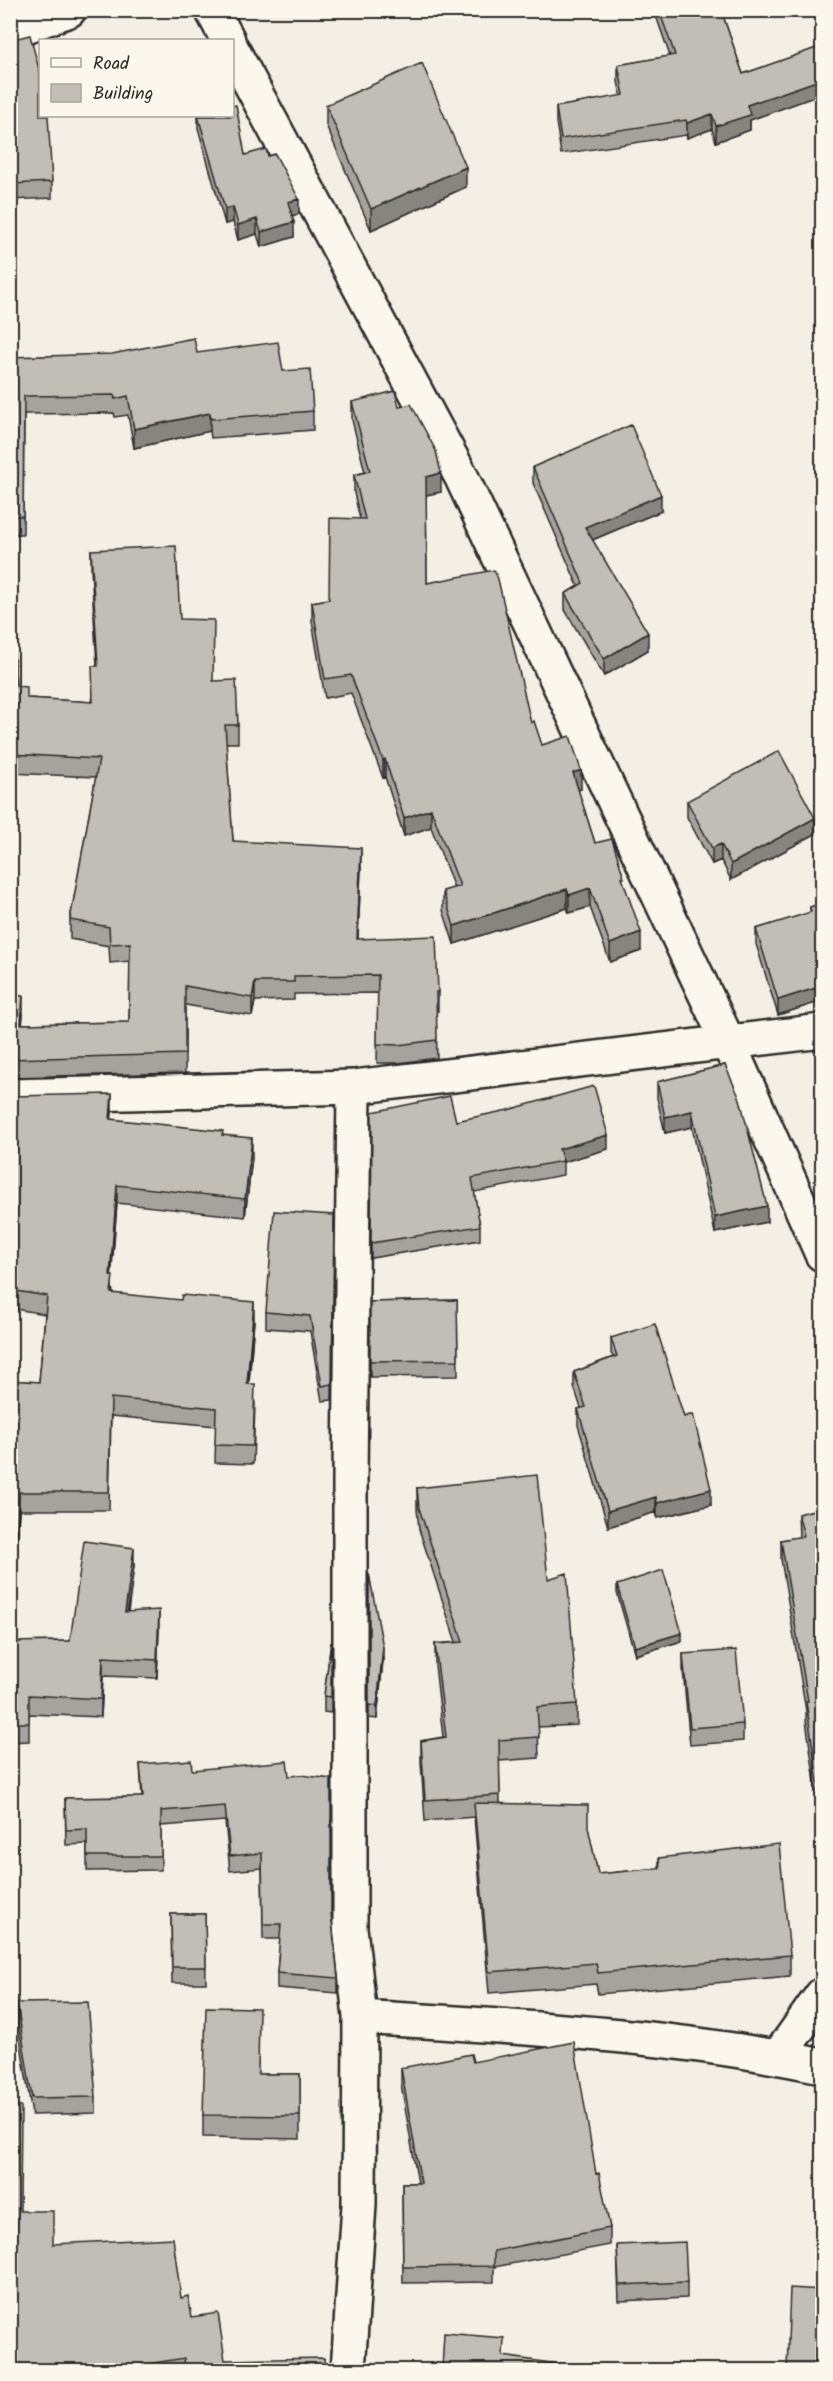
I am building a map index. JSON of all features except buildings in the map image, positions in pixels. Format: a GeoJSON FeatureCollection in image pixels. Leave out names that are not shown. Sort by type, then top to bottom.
{"type":"FeatureCollection","features":[{"type":"Feature","properties":{"kind":"street"},"geometry":{"type":"LineString","coordinates":[[10,32],[69,10]]}},
{"type":"Feature","properties":{"kind":"street"},"geometry":{"type":"LineString","coordinates":[[212,10],[227,39]]}},
{"type":"Feature","properties":{"kind":"street"},"geometry":{"type":"LineString","coordinates":[[234,53],[461,476],[728,1042],[822,1254]]}},
{"type":"Feature","properties":{"kind":"street"},"geometry":{"type":"LineString","coordinates":[[10,1096],[354,1087],[822,1030]]}},
{"type":"Feature","properties":{"kind":"street"},"geometry":{"type":"LineString","coordinates":[[348,2370],[358,2205],[360,2017],[350,1928],[350,1479],[354,1087]]}},
{"type":"Feature","properties":{"kind":"street"},"geometry":{"type":"LineString","coordinates":[[778,2057],[822,1995]]}},
{"type":"Feature","properties":{"kind":"street"},"geometry":{"type":"LineString","coordinates":[[360,2017],[593,2033],[778,2057],[822,2066]]}}]}
